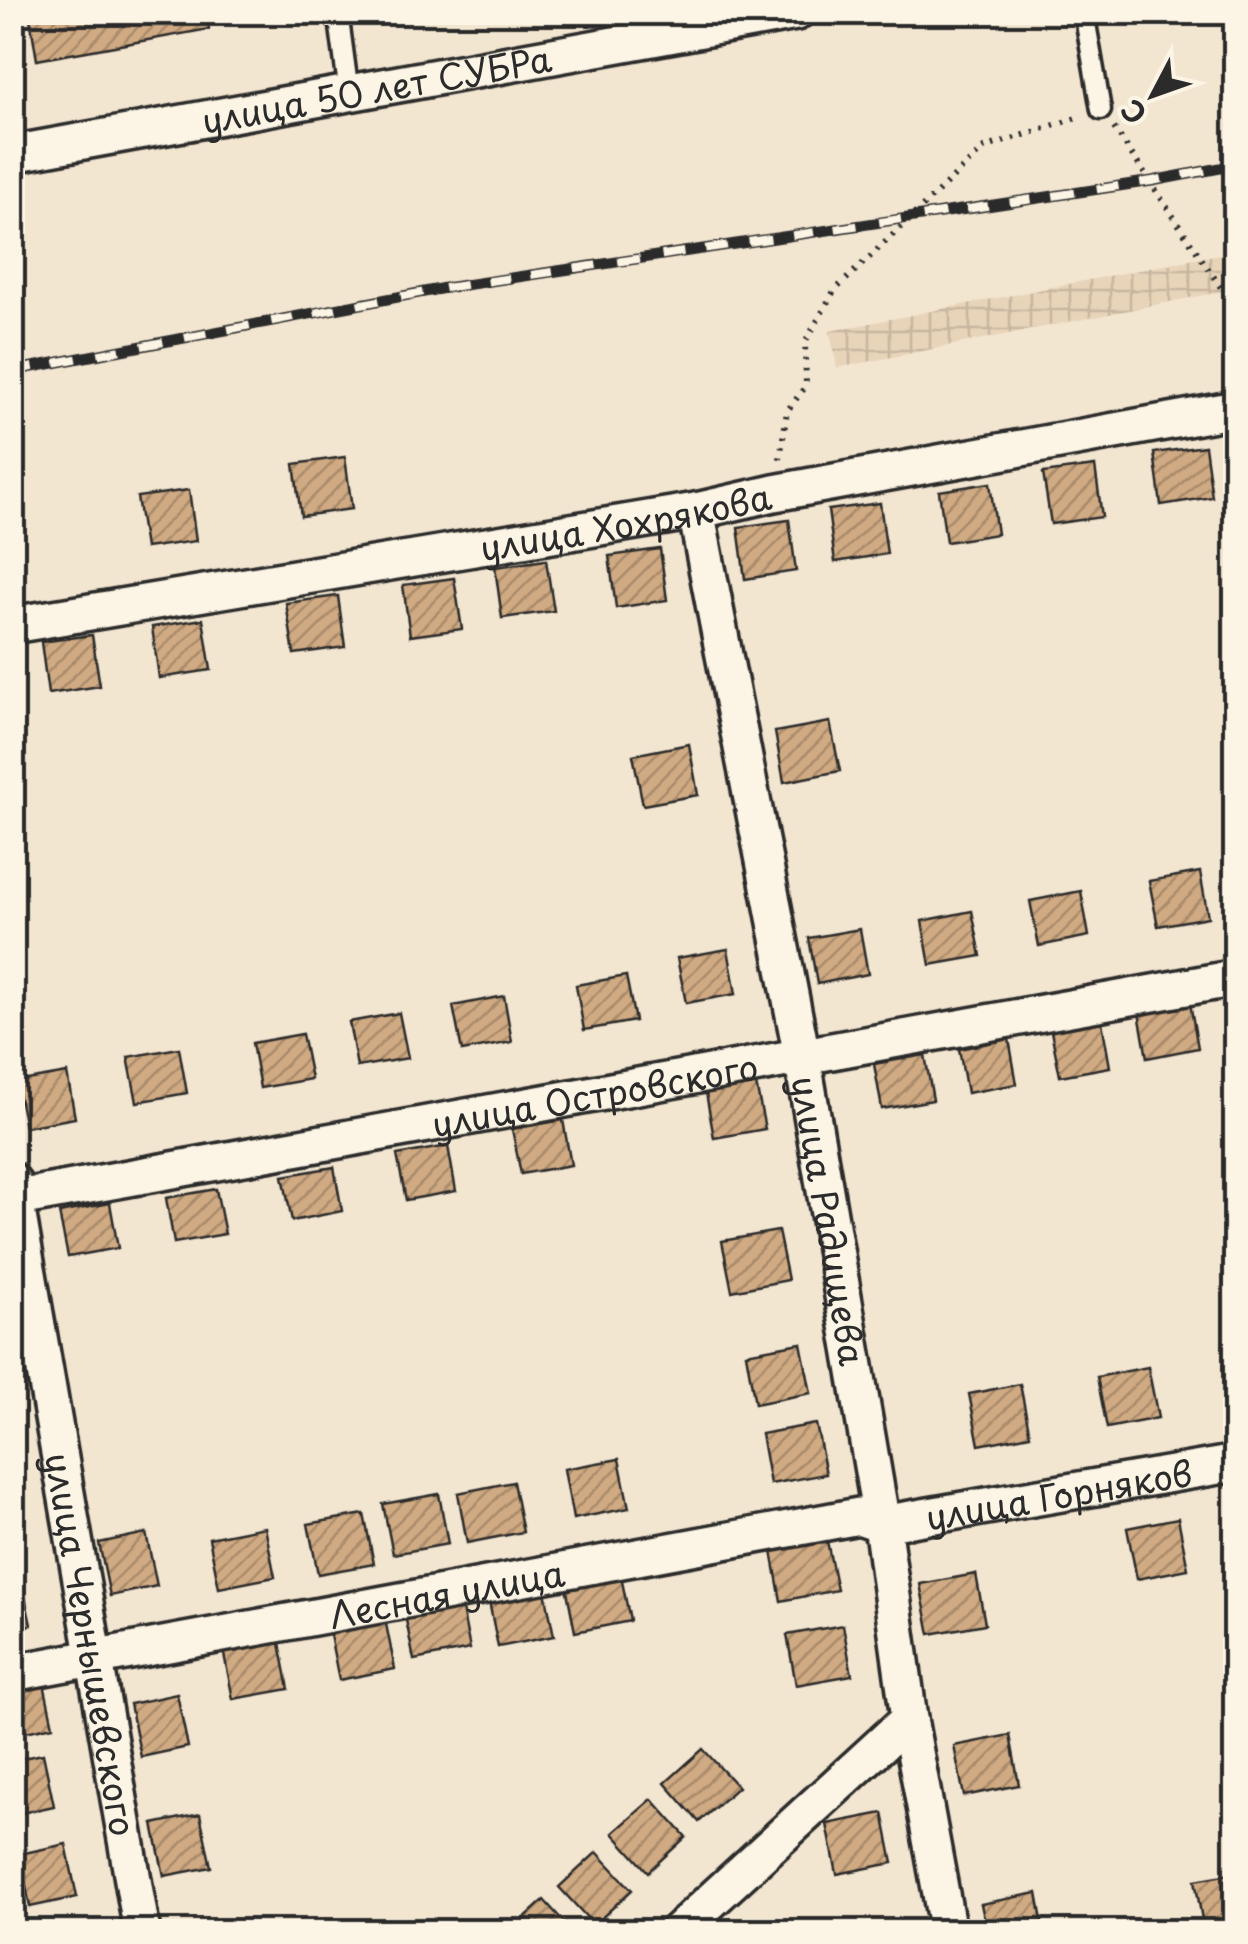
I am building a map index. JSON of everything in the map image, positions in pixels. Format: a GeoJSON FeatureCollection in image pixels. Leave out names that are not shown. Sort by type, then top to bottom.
{"type":"FeatureCollection","features":[{"type":"Feature","properties":{"kind":"street","name":"улица 50 лет СУБРа"},"geometry":{"type":"LineString","coordinates":[[12,154],[796,12]]}},
{"type":"Feature","properties":{"kind":"street","name":"улица Хохрякова"},"geometry":{"type":"LineString","coordinates":[[12,625],[696,511],[774,493],[1236,408]]}},
{"type":"Feature","properties":{"kind":"street","name":"улица Радищева"},"geometry":{"type":"LineString","coordinates":[[696,511],[802,1056],[882,1524],[909,1719],[948,1932]]}},
{"type":"Feature","properties":{"kind":"street","name":"улица Островского"},"geometry":{"type":"LineString","coordinates":[[14,1192],[1236,978]]}},
{"type":"Feature","properties":{"kind":"street","name":"улица Чернышевского"},"geometry":{"type":"LineString","coordinates":[[14,1192],[142,1932]]}},
{"type":"Feature","properties":{"kind":"street","name":"улица Горняков"},"geometry":{"type":"LineString","coordinates":[[882,1524],[1236,1463]]}},
{"type":"Feature","properties":{"kind":"street","name":"Лесная улица"},"geometry":{"type":"LineString","coordinates":[[12,1673],[859,1516],[882,1524]]}},
{"type":"Feature","properties":{"kind":"street"},"geometry":{"type":"LineString","coordinates":[[677,1932],[909,1719]]}},
{"type":"Feature","properties":{"kind":"lane"},"geometry":{"type":"LineString","coordinates":[[338,12],[350,94]]}},
{"type":"Feature","properties":{"kind":"lane"},"geometry":{"type":"LineString","coordinates":[[1084,12],[1102,110]]}},
{"type":"Feature","properties":{"kind":"path"},"geometry":{"type":"LineString","coordinates":[[774,493],[788,411],[806,386],[805,344],[834,292],[984,148],[1102,110],[1236,310]]}},
{"type":"Feature","properties":{"kind":"shaded area"},"geometry":{"type":"Polygon","coordinates":[[[1235,251],[1235,289],[837,368],[830,331],[1235,251]]]}},
{"type":"Feature","properties":{"kind":"building"},"geometry":{"type":"Polygon","coordinates":[[[29,12],[206,12],[209,29],[37,60],[29,12]]]}},
{"type":"Feature","properties":{"kind":"building"},"geometry":{"type":"Polygon","coordinates":[[[1205,446],[1212,497],[1161,505],[1154,453],[1205,446]]]}},
{"type":"Feature","properties":{"kind":"building"},"geometry":{"type":"Polygon","coordinates":[[[345,457],[352,509],[301,516],[294,464],[345,457]]]}},
{"type":"Feature","properties":{"kind":"building"},"geometry":{"type":"Polygon","coordinates":[[[1095,466],[1102,517],[1051,524],[1043,473],[1095,466]]]}},
{"type":"Feature","properties":{"kind":"building"},"geometry":{"type":"Polygon","coordinates":[[[990,483],[997,534],[946,542],[939,491],[990,483]]]}},
{"type":"Feature","properties":{"kind":"building"},"geometry":{"type":"Polygon","coordinates":[[[189,490],[196,541],[145,548],[137,497],[189,490]]]}},
{"type":"Feature","properties":{"kind":"building"},"geometry":{"type":"Polygon","coordinates":[[[880,503],[887,554],[835,562],[828,510],[880,503]]]}},
{"type":"Feature","properties":{"kind":"building"},"geometry":{"type":"Polygon","coordinates":[[[789,520],[796,571],[745,579],[738,527],[789,520]]]}},
{"type":"Feature","properties":{"kind":"building"},"geometry":{"type":"Polygon","coordinates":[[[660,549],[667,600],[616,608],[609,556],[660,549]]]}},
{"type":"Feature","properties":{"kind":"building"},"geometry":{"type":"Polygon","coordinates":[[[546,560],[554,611],[502,618],[495,567],[546,560]]]}},
{"type":"Feature","properties":{"kind":"building"},"geometry":{"type":"Polygon","coordinates":[[[454,578],[462,629],[410,636],[403,585],[454,578]]]}},
{"type":"Feature","properties":{"kind":"building"},"geometry":{"type":"Polygon","coordinates":[[[338,596],[345,647],[294,654],[286,603],[338,596]]]}},
{"type":"Feature","properties":{"kind":"building"},"geometry":{"type":"Polygon","coordinates":[[[203,619],[211,670],[159,678],[152,627],[203,619]]]}},
{"type":"Feature","properties":{"kind":"building"},"geometry":{"type":"Polygon","coordinates":[[[92,635],[100,686],[48,694],[41,642],[92,635]]]}},
{"type":"Feature","properties":{"kind":"building"},"geometry":{"type":"Polygon","coordinates":[[[830,722],[840,771],[784,782],[775,732],[830,722]]]}},
{"type":"Feature","properties":{"kind":"building"},"geometry":{"type":"Polygon","coordinates":[[[689,744],[698,795],[643,805],[633,755],[689,744]]]}},
{"type":"Feature","properties":{"kind":"building"},"geometry":{"type":"Polygon","coordinates":[[[1200,872],[1208,917],[1158,926],[1149,881],[1200,872]]]}},
{"type":"Feature","properties":{"kind":"building"},"geometry":{"type":"Polygon","coordinates":[[[1081,891],[1089,936],[1039,946],[1030,901],[1081,891]]]}},
{"type":"Feature","properties":{"kind":"building"},"geometry":{"type":"Polygon","coordinates":[[[972,911],[981,956],[930,965],[922,921],[972,911]]]}},
{"type":"Feature","properties":{"kind":"building"},"geometry":{"type":"Polygon","coordinates":[[[860,929],[868,974],[817,984],[809,938],[860,929]]]}},
{"type":"Feature","properties":{"kind":"building"},"geometry":{"type":"Polygon","coordinates":[[[728,949],[736,994],[686,1003],[677,958],[728,949]]]}},
{"type":"Feature","properties":{"kind":"building"},"geometry":{"type":"Polygon","coordinates":[[[626,976],[635,1021],[584,1030],[576,985],[626,976]]]}},
{"type":"Feature","properties":{"kind":"building"},"geometry":{"type":"Polygon","coordinates":[[[504,996],[512,1042],[462,1051],[453,1006],[504,996]]]}},
{"type":"Feature","properties":{"kind":"building"},"geometry":{"type":"Polygon","coordinates":[[[1190,1003],[1198,1048],[1147,1058],[1139,1013],[1190,1003]]]}},
{"type":"Feature","properties":{"kind":"building"},"geometry":{"type":"Polygon","coordinates":[[[399,1013],[408,1058],[357,1067],[349,1022],[399,1013]]]}},
{"type":"Feature","properties":{"kind":"building"},"geometry":{"type":"Polygon","coordinates":[[[1102,1022],[1110,1067],[1060,1076],[1051,1031],[1102,1022]]]}},
{"type":"Feature","properties":{"kind":"building"},"geometry":{"type":"Polygon","coordinates":[[[302,1034],[311,1079],[260,1088],[252,1043],[302,1034]]]}},
{"type":"Feature","properties":{"kind":"building"},"geometry":{"type":"Polygon","coordinates":[[[1009,1039],[1017,1084],[967,1093],[959,1049],[1009,1039]]]}},
{"type":"Feature","properties":{"kind":"building"},"geometry":{"type":"Polygon","coordinates":[[[179,1048],[187,1093],[137,1102],[128,1057],[179,1048]]]}},
{"type":"Feature","properties":{"kind":"building"},"geometry":{"type":"Polygon","coordinates":[[[925,1055],[933,1100],[882,1109],[874,1064],[925,1055]]]}},
{"type":"Feature","properties":{"kind":"building"},"geometry":{"type":"Polygon","coordinates":[[[67,1073],[75,1118],[25,1127],[16,1082],[67,1073]]]}},
{"type":"Feature","properties":{"kind":"building"},"geometry":{"type":"Polygon","coordinates":[[[756,1084],[765,1129],[714,1138],[706,1093],[756,1084]]]}},
{"type":"Feature","properties":{"kind":"building"},"geometry":{"type":"Polygon","coordinates":[[[563,1120],[571,1165],[521,1174],[512,1129],[563,1120]]]}},
{"type":"Feature","properties":{"kind":"building"},"geometry":{"type":"Polygon","coordinates":[[[448,1146],[456,1191],[406,1200],[397,1155],[448,1146]]]}},
{"type":"Feature","properties":{"kind":"building"},"geometry":{"type":"Polygon","coordinates":[[[334,1167],[342,1211],[292,1221],[283,1176],[334,1167]]]}},
{"type":"Feature","properties":{"kind":"building"},"geometry":{"type":"Polygon","coordinates":[[[216,1189],[225,1234],[174,1243],[166,1198],[216,1189]]]}},
{"type":"Feature","properties":{"kind":"building"},"geometry":{"type":"Polygon","coordinates":[[[110,1203],[118,1248],[68,1257],[59,1213],[110,1203]]]}},
{"type":"Feature","properties":{"kind":"building"},"geometry":{"type":"Polygon","coordinates":[[[778,1231],[788,1280],[732,1291],[722,1241],[778,1231]]]}},
{"type":"Feature","properties":{"kind":"building"},"geometry":{"type":"Polygon","coordinates":[[[801,1343],[811,1393],[755,1404],[746,1353],[801,1343]]]}},
{"type":"Feature","properties":{"kind":"building"},"geometry":{"type":"Polygon","coordinates":[[[1148,1367],[1158,1418],[1107,1428],[1097,1377],[1148,1367]]]}},
{"type":"Feature","properties":{"kind":"building"},"geometry":{"type":"Polygon","coordinates":[[[1020,1384],[1030,1435],[979,1445],[969,1394],[1020,1384]]]}},
{"type":"Feature","properties":{"kind":"building"},"geometry":{"type":"Polygon","coordinates":[[[816,1424],[826,1474],[770,1484],[761,1434],[816,1424]]]}},
{"type":"Feature","properties":{"kind":"building"},"geometry":{"type":"Polygon","coordinates":[[[619,1459],[629,1508],[573,1519],[564,1469],[619,1459]]]}},
{"type":"Feature","properties":{"kind":"building"},"geometry":{"type":"Polygon","coordinates":[[[513,1482],[523,1532],[467,1543],[458,1493],[513,1482]]]}},
{"type":"Feature","properties":{"kind":"building"},"geometry":{"type":"Polygon","coordinates":[[[439,1494],[448,1544],[393,1554],[383,1504],[439,1494]]]}},
{"type":"Feature","properties":{"kind":"building"},"geometry":{"type":"Polygon","coordinates":[[[364,1514],[374,1564],[318,1574],[308,1524],[364,1514]]]}},
{"type":"Feature","properties":{"kind":"building"},"geometry":{"type":"Polygon","coordinates":[[[1178,1518],[1188,1569],[1137,1579],[1127,1528],[1178,1518]]]}},
{"type":"Feature","properties":{"kind":"building"},"geometry":{"type":"Polygon","coordinates":[[[265,1527],[275,1577],[219,1588],[209,1538],[265,1527]]]}},
{"type":"Feature","properties":{"kind":"building"},"geometry":{"type":"Polygon","coordinates":[[[146,1533],[157,1586],[110,1596],[99,1543],[146,1533]]]}},
{"type":"Feature","properties":{"kind":"building"},"geometry":{"type":"Polygon","coordinates":[[[827,1541],[837,1590],[781,1601],[772,1551],[827,1541]]]}},
{"type":"Feature","properties":{"kind":"building"},"geometry":{"type":"Polygon","coordinates":[[[620,1571],[630,1621],[575,1632],[565,1581],[620,1571]]]}},
{"type":"Feature","properties":{"kind":"building"},"geometry":{"type":"Polygon","coordinates":[[[20,1573],[31,1625],[12,1629],[12,1574],[20,1573]]]}},
{"type":"Feature","properties":{"kind":"building"},"geometry":{"type":"Polygon","coordinates":[[[976,1574],[985,1624],[930,1634],[920,1584],[976,1574]]]}},
{"type":"Feature","properties":{"kind":"building"},"geometry":{"type":"Polygon","coordinates":[[[544,1586],[554,1636],[498,1647],[488,1596],[544,1586]]]}},
{"type":"Feature","properties":{"kind":"building"},"geometry":{"type":"Polygon","coordinates":[[[460,1599],[470,1649],[414,1660],[404,1610],[460,1599]]]}},
{"type":"Feature","properties":{"kind":"building"},"geometry":{"type":"Polygon","coordinates":[[[385,1619],[395,1669],[339,1680],[329,1630],[385,1619]]]}},
{"type":"Feature","properties":{"kind":"building"},"geometry":{"type":"Polygon","coordinates":[[[843,1625],[852,1675],[796,1685],[787,1635],[843,1625]]]}},
{"type":"Feature","properties":{"kind":"building"},"geometry":{"type":"Polygon","coordinates":[[[279,1638],[289,1689],[233,1699],[223,1649],[279,1638]]]}},
{"type":"Feature","properties":{"kind":"building"},"geometry":{"type":"Polygon","coordinates":[[[42,1674],[53,1726],[12,1735],[12,1680],[42,1674]]]}},
{"type":"Feature","properties":{"kind":"building"},"geometry":{"type":"Polygon","coordinates":[[[177,1694],[188,1747],[141,1757],[130,1704],[177,1694]]]}},
{"type":"Feature","properties":{"kind":"building"},"geometry":{"type":"Polygon","coordinates":[[[1010,1735],[1019,1785],[964,1796],[954,1746],[1010,1735]]]}},
{"type":"Feature","properties":{"kind":"building"},"geometry":{"type":"Polygon","coordinates":[[[703,1749],[738,1787],[699,1822],[665,1783],[703,1749]]]}},
{"type":"Feature","properties":{"kind":"building"},"geometry":{"type":"Polygon","coordinates":[[[43,1754],[54,1806],[12,1815],[12,1760],[43,1754]]]}},
{"type":"Feature","properties":{"kind":"building"},"geometry":{"type":"Polygon","coordinates":[[[652,1799],[686,1837],[648,1872],[613,1833],[652,1799]]]}},
{"type":"Feature","properties":{"kind":"building"},"geometry":{"type":"Polygon","coordinates":[[[883,1813],[893,1863],[837,1874],[827,1824],[883,1813]]]}},
{"type":"Feature","properties":{"kind":"building"},"geometry":{"type":"Polygon","coordinates":[[[200,1814],[211,1867],[164,1876],[153,1824],[200,1814]]]}},
{"type":"Feature","properties":{"kind":"building"},"geometry":{"type":"Polygon","coordinates":[[[66,1844],[77,1897],[30,1907],[20,1854],[66,1844]]]}},
{"type":"Feature","properties":{"kind":"building"},"geometry":{"type":"Polygon","coordinates":[[[597,1852],[632,1890],[594,1925],[559,1887],[597,1852]]]}},
{"type":"Feature","properties":{"kind":"building"},"geometry":{"type":"Polygon","coordinates":[[[1236,1873],[1236,1926],[1204,1931],[1195,1880],[1236,1873]]]}},
{"type":"Feature","properties":{"kind":"building"},"geometry":{"type":"Polygon","coordinates":[[[1037,1893],[1044,1932],[987,1932],[981,1904],[1037,1893]]]}},
{"type":"Feature","properties":{"kind":"building"},"geometry":{"type":"Polygon","coordinates":[[[544,1900],[573,1932],[509,1932],[544,1900]]]}},
{"type":"Feature","properties":{"kind":"railway"},"geometry":{"type":"LineString","coordinates":[[12,371],[445,288],[1236,165]]}}]}
